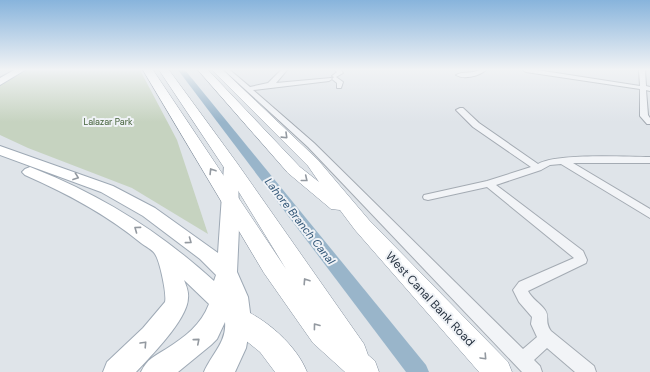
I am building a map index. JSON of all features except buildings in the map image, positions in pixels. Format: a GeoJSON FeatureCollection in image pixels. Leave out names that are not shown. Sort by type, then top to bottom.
{"type":"FeatureCollection","features":[{"type":"Feature","properties":{"kind":"highway"},"geometry":{"type":"LineString","coordinates":[[159,87],[272,267],[322,334],[365,372]]}},
{"type":"Feature","properties":{"kind":"highway"},"geometry":{"type":"LineString","coordinates":[[176,87],[231,166],[365,372]]}},
{"type":"Feature","properties":{"kind":"highway"},"geometry":{"type":"LineString","coordinates":[[220,87],[294,170],[362,225]]}},
{"type":"Feature","properties":{"kind":"highway"},"geometry":{"type":"LineString","coordinates":[[235,87],[313,163],[362,225]]}},
{"type":"Feature","properties":{"kind":"highway","name":"West Canal Bank Road"},"geometry":{"type":"LineString","coordinates":[[362,225],[498,372]]}},
{"type":"Feature","properties":{"kind":"highway"},"geometry":{"type":"LineString","coordinates":[[230,311],[270,343],[294,372]]}},
{"type":"Feature","properties":{"kind":"main road"},"geometry":{"type":"LineString","coordinates":[[0,150],[107,189],[149,212],[207,254],[227,273]]}},
{"type":"Feature","properties":{"kind":"main road"},"geometry":{"type":"LineString","coordinates":[[0,161],[46,178],[81,194],[111,211],[164,249],[230,311]]}},
{"type":"Feature","properties":{"kind":"main road"},"geometry":{"type":"LineString","coordinates":[[218,372],[224,366],[233,348],[227,273],[231,166]]}},
{"type":"Feature","properties":{"kind":"main road"},"geometry":{"type":"LineString","coordinates":[[117,372],[165,321],[177,301],[176,286],[172,279],[164,249]]}},
{"type":"Feature","properties":{"kind":"main road"},"geometry":{"type":"LineString","coordinates":[[155,372],[188,349],[207,332],[216,319],[230,311]]}},
{"type":"Feature","properties":{"kind":"street"},"geometry":{"type":"LineString","coordinates":[[248,89],[255,87]]}},
{"type":"Feature","properties":{"kind":"street"},"geometry":{"type":"LineString","coordinates":[[636,87],[646,89],[644,116],[650,122]]}},
{"type":"Feature","properties":{"kind":"street"},"geometry":{"type":"LineString","coordinates":[[248,89],[311,145],[534,372]]}},
{"type":"Feature","properties":{"kind":"street"},"geometry":{"type":"LineString","coordinates":[[460,110],[476,125],[538,168]]}},
{"type":"Feature","properties":{"kind":"street"},"geometry":{"type":"LineString","coordinates":[[428,197],[489,184],[538,168],[548,162],[650,160]]}},
{"type":"Feature","properties":{"kind":"street"},"geometry":{"type":"LineString","coordinates":[[563,161],[650,214]]}},
{"type":"Feature","properties":{"kind":"street"},"geometry":{"type":"LineString","coordinates":[[489,184],[579,254],[581,260],[524,286],[520,290],[524,298],[540,315],[539,324],[547,338],[588,372]]}},
{"type":"Feature","properties":{"kind":"street"},"geometry":{"type":"LineString","coordinates":[[522,360],[547,338]]}},
{"type":"Feature","properties":{"kind":"green space","name":"Lalazar Park"},"geometry":{"type":"Polygon","coordinates":[[[0,87],[149,87],[177,140],[208,234],[132,188],[28,148],[0,135],[0,87]]]}},
{"type":"Feature","properties":{"kind":"waterway","name":"Lahore Branch Canal"},"geometry":{"type":"LineString","coordinates":[[195,87],[419,372]]}}]}
